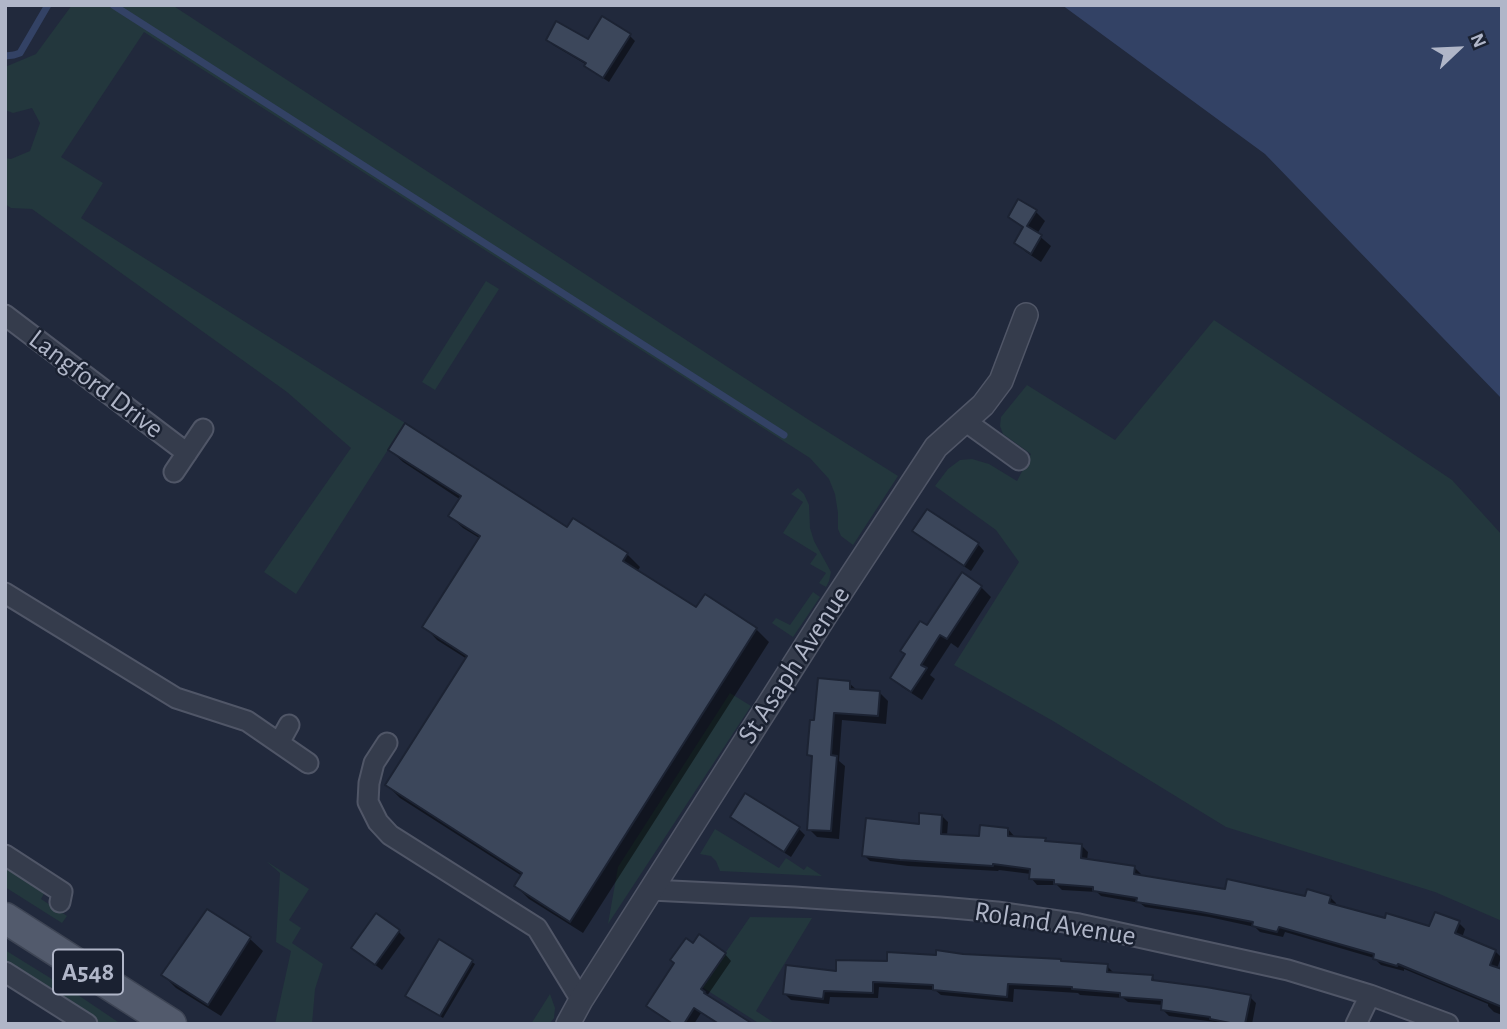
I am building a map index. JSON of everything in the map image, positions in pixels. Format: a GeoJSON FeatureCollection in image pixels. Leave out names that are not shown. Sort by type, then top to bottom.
{"type":"FeatureCollection","features":[{"type":"Feature","properties":{"kind":"main road","name":"A548"},"geometry":{"type":"LineString","coordinates":[[5,918],[171,1024]]}},
{"type":"Feature","properties":{"kind":"street","name":"Langford Drive"},"geometry":{"type":"LineString","coordinates":[[5,315],[187,453]]}},
{"type":"Feature","properties":{"kind":"street","name":"St Asaph Avenue"},"geometry":{"type":"LineString","coordinates":[[568,1024],[825,616],[936,447],[983,405],[1001,381],[1026,315]]}},
{"type":"Feature","properties":{"kind":"street"},"geometry":{"type":"LineString","coordinates":[[965,421],[1019,460]]}},
{"type":"Feature","properties":{"kind":"street","name":"Langford Drive"},"geometry":{"type":"LineString","coordinates":[[174,472],[203,429]]}},
{"type":"Feature","properties":{"kind":"street"},"geometry":{"type":"LineString","coordinates":[[5,593],[66,642],[176,698],[247,721],[308,763]]}},
{"type":"Feature","properties":{"kind":"street"},"geometry":{"type":"LineString","coordinates":[[279,743],[289,725]]}},
{"type":"Feature","properties":{"kind":"street"},"geometry":{"type":"LineString","coordinates":[[387,743],[374,763],[369,783],[368,802],[378,822],[390,835],[537,928],[581,1000]]}},
{"type":"Feature","properties":{"kind":"street"},"geometry":{"type":"LineString","coordinates":[[5,855],[62,892],[60,902]]}},
{"type":"Feature","properties":{"kind":"street","name":"Roland Avenue"},"geometry":{"type":"LineString","coordinates":[[651,890],[941,907],[1079,924],[1288,970],[1370,995],[1448,1024]]}},
{"type":"Feature","properties":{"kind":"street"},"geometry":{"type":"LineString","coordinates":[[5,972],[87,1024]]}},
{"type":"Feature","properties":{"kind":"street"},"geometry":{"type":"LineString","coordinates":[[1356,1024],[1370,995]]}},
{"type":"Feature","properties":{"kind":"shaded area"},"geometry":{"type":"Polygon","coordinates":[[[72,5],[172,5],[898,476],[853,545],[841,536],[838,529],[835,494],[829,479],[810,458],[144,32],[61,157],[103,183],[81,218],[405,423],[296,594],[264,572],[351,448],[287,392],[32,209],[11,208],[5,204],[5,158],[11,159],[30,151],[40,123],[32,108],[13,113],[5,110],[5,67],[36,54],[72,5]]]}},
{"type":"Feature","properties":{"kind":"shaded area"},"geometry":{"type":"Polygon","coordinates":[[[486,281],[499,289],[435,390],[422,382],[486,281]]]}},
{"type":"Feature","properties":{"kind":"shaded area"},"geometry":{"type":"Polygon","coordinates":[[[1214,320],[1452,480],[1502,535],[1502,921],[1435,892],[1226,827],[1053,721],[954,665],[1019,562],[996,530],[935,486],[948,469],[960,460],[972,459],[989,464],[1017,481],[1031,454],[1003,434],[1000,426],[1001,417],[1027,385],[1115,440],[1214,320]]]}},
{"type":"Feature","properties":{"kind":"shaded area"},"geometry":{"type":"Polygon","coordinates":[[[798,488],[809,505],[810,528],[814,541],[831,572],[826,587],[819,583],[826,573],[810,564],[817,554],[783,533],[803,502],[791,494],[798,488]]]}},
{"type":"Feature","properties":{"kind":"shaded area"},"geometry":{"type":"Polygon","coordinates":[[[813,592],[820,597],[793,637],[772,623],[776,618],[790,625],[813,592]]]}},
{"type":"Feature","properties":{"kind":"shaded area"},"geometry":{"type":"Polygon","coordinates":[[[730,693],[751,706],[608,924],[618,867],[730,693]]]}},
{"type":"Feature","properties":{"kind":"shaded area"},"geometry":{"type":"Polygon","coordinates":[[[715,829],[779,868],[786,858],[804,870],[807,866],[822,876],[720,871],[711,856],[700,854],[715,829]]]}},
{"type":"Feature","properties":{"kind":"shaded area"},"geometry":{"type":"Polygon","coordinates":[[[266,861],[309,889],[289,920],[301,928],[292,943],[323,964],[315,989],[312,1024],[275,1024],[291,951],[276,942],[280,873],[266,861]]]}},
{"type":"Feature","properties":{"kind":"shaded area"},"geometry":{"type":"Polygon","coordinates":[[[5,865],[46,890],[41,899],[67,916],[62,923],[5,887],[5,865]]]}},
{"type":"Feature","properties":{"kind":"shaded area"},"geometry":{"type":"Polygon","coordinates":[[[750,917],[812,918],[756,1011],[776,1024],[760,1024],[702,987],[750,917]]]}},
{"type":"Feature","properties":{"kind":"shaded area"},"geometry":{"type":"Polygon","coordinates":[[[5,950],[121,1024],[102,1024],[5,962],[5,950]]]}},
{"type":"Feature","properties":{"kind":"shaded area"},"geometry":{"type":"Polygon","coordinates":[[[550,994],[555,1008],[554,1018],[549,1024],[531,1024],[550,994]]]}},
{"type":"Feature","properties":{"kind":"water"},"geometry":{"type":"Polygon","coordinates":[[[1062,5],[1502,5],[1502,399],[1265,154],[1062,5]]]}},
{"type":"Feature","properties":{"kind":"building"},"geometry":{"type":"Polygon","coordinates":[[[602,16],[631,34],[603,78],[584,66],[586,63],[546,40],[556,21],[588,39],[602,16]]]}},
{"type":"Feature","properties":{"kind":"building"},"geometry":{"type":"Polygon","coordinates":[[[1018,199],[1037,210],[1027,226],[1042,235],[1031,254],[1014,243],[1023,227],[1008,217],[1018,199]]]}},
{"type":"Feature","properties":{"kind":"building"},"geometry":{"type":"Polygon","coordinates":[[[405,423],[567,527],[573,518],[628,553],[623,561],[696,607],[705,594],[757,628],[570,922],[514,886],[522,873],[385,785],[467,656],[422,627],[480,536],[448,516],[461,496],[388,450],[405,423]]]}},
{"type":"Feature","properties":{"kind":"building"},"geometry":{"type":"Polygon","coordinates":[[[927,509],[979,543],[964,566],[912,531],[927,509]]]}},
{"type":"Feature","properties":{"kind":"building"},"geometry":{"type":"Polygon","coordinates":[[[962,572],[982,586],[947,639],[940,635],[921,665],[927,668],[911,692],[890,678],[905,654],[900,651],[920,621],[927,625],[962,572]]]}},
{"type":"Feature","properties":{"kind":"building"},"geometry":{"type":"Polygon","coordinates":[[[818,678],[850,681],[850,689],[880,691],[878,716],[834,713],[831,755],[837,756],[831,831],[807,830],[812,756],[807,755],[818,678]]]}},
{"type":"Feature","properties":{"kind":"building"},"geometry":{"type":"Polygon","coordinates":[[[745,793],[800,827],[784,852],[730,817],[745,793]]]}},
{"type":"Feature","properties":{"kind":"building"},"geometry":{"type":"Polygon","coordinates":[[[919,813],[942,815],[941,834],[979,836],[980,825],[1008,828],[1008,836],[1082,844],[1081,858],[1135,866],[1134,874],[1225,889],[1227,879],[1305,896],[1307,889],[1331,896],[1329,903],[1385,918],[1386,913],[1429,926],[1435,912],[1460,921],[1455,933],[1496,950],[1490,965],[1502,969],[1502,1007],[1398,964],[1397,966],[1373,959],[1374,954],[1279,927],[1277,932],[1252,926],[1253,922],[1136,902],[1137,898],[1093,891],[1093,887],[1054,884],[1054,880],[1029,879],[1030,869],[993,864],[862,856],[866,818],[919,824],[919,813]]]}},
{"type":"Feature","properties":{"kind":"building"},"geometry":{"type":"Polygon","coordinates":[[[207,909],[251,937],[208,1005],[161,975],[207,909]]]}},
{"type":"Feature","properties":{"kind":"building"},"geometry":{"type":"Polygon","coordinates":[[[376,913],[400,930],[375,965],[351,948],[376,913]]]}},
{"type":"Feature","properties":{"kind":"building"},"geometry":{"type":"Polygon","coordinates":[[[699,934],[726,953],[701,989],[753,1024],[719,1024],[694,1008],[684,1024],[673,1024],[646,1006],[674,963],[670,960],[686,938],[693,943],[699,934]]]}},
{"type":"Feature","properties":{"kind":"building"},"geometry":{"type":"Polygon","coordinates":[[[439,939],[473,960],[440,1016],[405,996],[439,939]]]}},
{"type":"Feature","properties":{"kind":"building"},"geometry":{"type":"Polygon","coordinates":[[[936,950],[1108,964],[1107,972],[1153,975],[1152,980],[1251,995],[1245,1024],[1235,1024],[1210,1017],[1161,1010],[1162,1000],[1120,997],[1120,993],[1072,987],[1008,984],[1007,997],[933,990],[933,985],[873,982],[873,993],[824,991],[823,999],[783,994],[786,965],[836,971],[836,960],[887,961],[887,952],[936,955],[936,950]]]}},
{"type":"Feature","properties":{"kind":"waterway"},"geometry":{"type":"LineString","coordinates":[[5,56],[20,53],[48,5]]}},
{"type":"Feature","properties":{"kind":"waterway"},"geometry":{"type":"LineString","coordinates":[[113,5],[784,435]]}}]}
